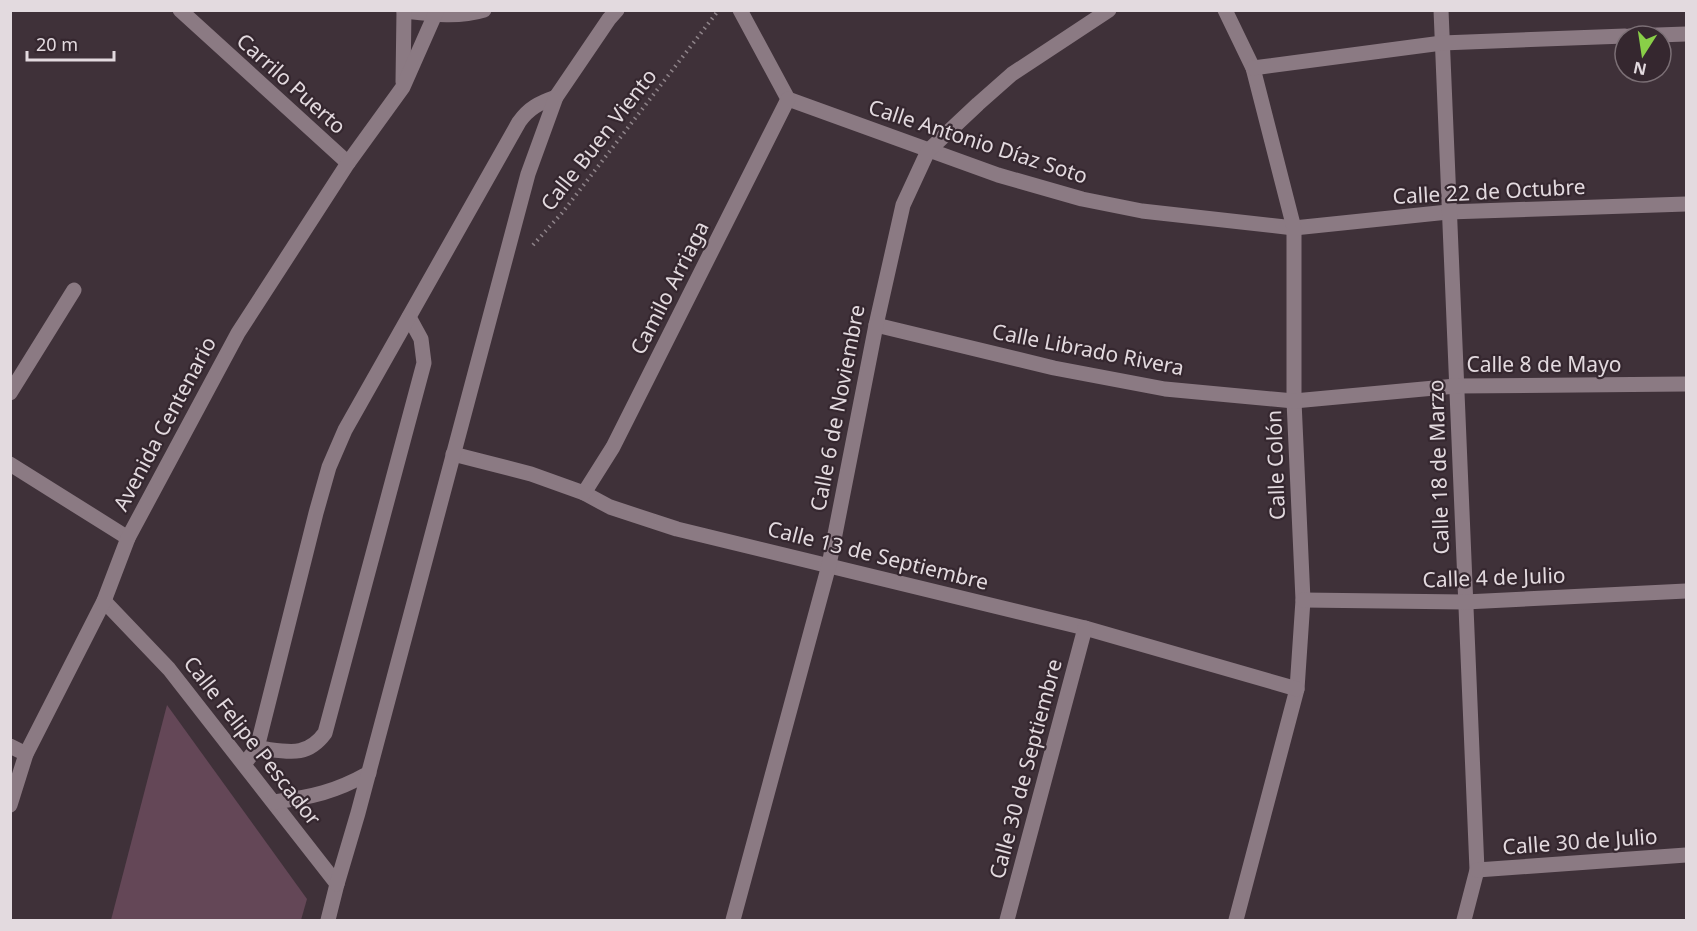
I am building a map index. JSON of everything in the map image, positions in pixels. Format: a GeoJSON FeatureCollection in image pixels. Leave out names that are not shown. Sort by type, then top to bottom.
{"type":"FeatureCollection","features":[{"type":"Feature","properties":{"kind":"street","name":"Carrilo Puerto"},"geometry":{"type":"LineString","coordinates":[[180,10],[348,164]]}},
{"type":"Feature","properties":{"kind":"street"},"geometry":{"type":"LineString","coordinates":[[403,87],[404,11],[460,14],[483,10]]}},
{"type":"Feature","properties":{"kind":"street"},"geometry":{"type":"LineString","coordinates":[[328,921],[528,174],[556,97],[617,10]]}},
{"type":"Feature","properties":{"kind":"street"},"geometry":{"type":"LineString","coordinates":[[740,10],[788,99]]}},
{"type":"Feature","properties":{"kind":"street"},"geometry":{"type":"LineString","coordinates":[[928,151],[1012,74],[1109,10]]}},
{"type":"Feature","properties":{"kind":"street","name":"Calle Colón"},"geometry":{"type":"LineString","coordinates":[[1226,10],[1253,68],[1294,228],[1294,401],[1303,600],[1296,689],[1236,921]]}},
{"type":"Feature","properties":{"kind":"street","name":"Calle 18 de Marzo"},"geometry":{"type":"LineString","coordinates":[[1441,10],[1477,870],[1464,921]]}},
{"type":"Feature","properties":{"kind":"street","name":"Avenida Centenario"},"geometry":{"type":"LineString","coordinates":[[10,805],[26,754],[104,601],[128,538],[238,333],[348,164],[403,87],[437,13]]}},
{"type":"Feature","properties":{"kind":"street"},"geometry":{"type":"LineString","coordinates":[[1253,68],[1442,43],[1613,37]]}},
{"type":"Feature","properties":{"kind":"street"},"geometry":{"type":"LineString","coordinates":[[244,764],[257,748],[316,513],[329,467],[345,430],[519,122],[528,110],[538,103],[556,97]]}},
{"type":"Feature","properties":{"kind":"street","name":"Calle Antonio Díaz Soto"},"geometry":{"type":"LineString","coordinates":[[788,99],[928,151],[1050,190],[1142,212],[1294,228]]}},
{"type":"Feature","properties":{"kind":"street","name":"Camilo Arriaga"},"geometry":{"type":"LineString","coordinates":[[584,493],[613,447],[788,99]]}},
{"type":"Feature","properties":{"kind":"street","name":"Calle 6 de Noviembre"},"geometry":{"type":"LineString","coordinates":[[733,921],[829,565],[876,325],[903,205],[928,151]]}},
{"type":"Feature","properties":{"kind":"street","name":"Calle 22 de Octubre"},"geometry":{"type":"LineString","coordinates":[[1294,228],[1448,212],[1686,204]]}},
{"type":"Feature","properties":{"kind":"street"},"geometry":{"type":"LineString","coordinates":[[10,393],[74,290]]}},
{"type":"Feature","properties":{"kind":"street"},"geometry":{"type":"LineString","coordinates":[[257,748],[295,752],[309,749],[325,733],[424,363],[421,339],[409,317]]}},
{"type":"Feature","properties":{"kind":"street","name":"Calle Librado Rivera"},"geometry":{"type":"LineString","coordinates":[[876,325],[1054,368],[1165,389],[1294,401]]}},
{"type":"Feature","properties":{"kind":"street","name":"Calle 8 de Mayo"},"geometry":{"type":"LineString","coordinates":[[1294,401],[1456,386],[1686,384]]}},
{"type":"Feature","properties":{"kind":"street","name":"Calle 13 de Septiembre"},"geometry":{"type":"LineString","coordinates":[[453,454],[531,474],[584,493],[610,507],[677,529],[1085,628],[1296,689]]}},
{"type":"Feature","properties":{"kind":"street"},"geometry":{"type":"LineString","coordinates":[[10,464],[128,538]]}},
{"type":"Feature","properties":{"kind":"street","name":"Calle 4 de Julio"},"geometry":{"type":"LineString","coordinates":[[1303,600],[1465,602],[1686,591]]}},
{"type":"Feature","properties":{"kind":"street","name":"Calle Felipe Pescador"},"geometry":{"type":"LineString","coordinates":[[104,601],[169,669],[337,884]]}},
{"type":"Feature","properties":{"kind":"street","name":"Calle 30 de Septiembre"},"geometry":{"type":"LineString","coordinates":[[1007,921],[1085,628]]}},
{"type":"Feature","properties":{"kind":"street"},"geometry":{"type":"LineString","coordinates":[[10,746],[26,754]]}},
{"type":"Feature","properties":{"kind":"street"},"geometry":{"type":"LineString","coordinates":[[274,802],[313,797],[345,787],[369,773]]}},
{"type":"Feature","properties":{"kind":"street","name":"Calle 30 de Julio"},"geometry":{"type":"LineString","coordinates":[[1477,870],[1686,855]]}},
{"type":"Feature","properties":{"kind":"path","name":"Calle Buen Viento"},"geometry":{"type":"LineString","coordinates":[[530,249],[562,213],[719,10]]}},
{"type":"Feature","properties":{"kind":"shaded area"},"geometry":{"type":"Polygon","coordinates":[[[167,705],[307,899],[301,920],[111,920],[167,705]]]}}]}
